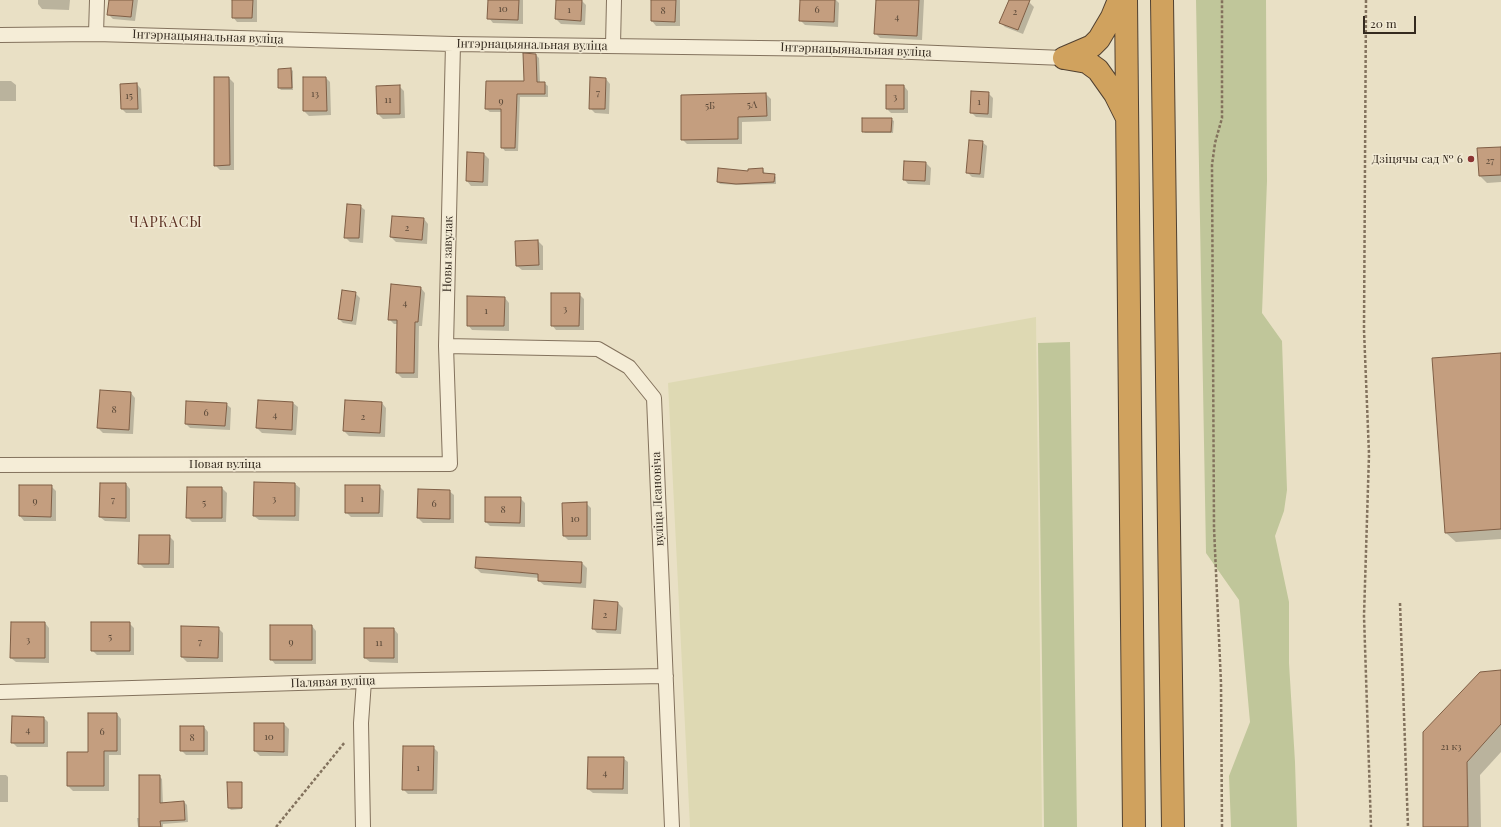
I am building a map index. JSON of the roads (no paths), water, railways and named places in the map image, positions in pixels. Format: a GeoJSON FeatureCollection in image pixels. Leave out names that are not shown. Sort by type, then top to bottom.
{"type":"FeatureCollection","features":[{"type":"Feature","properties":{"kind":"highway"},"geometry":{"type":"LineString","coordinates":[[1064,58],[1092,46],[1099,39],[1112,17],[1119,0]]}},
{"type":"Feature","properties":{"kind":"highway"},"geometry":{"type":"LineString","coordinates":[[1126,0],[1134,827]]}},
{"type":"Feature","properties":{"kind":"highway"},"geometry":{"type":"LineString","coordinates":[[1162,0],[1172,827]]}},
{"type":"Feature","properties":{"kind":"highway"},"geometry":{"type":"LineString","coordinates":[[1064,58],[1087,62],[1098,70],[1115,94],[1128,119]]}},
{"type":"Feature","properties":{"kind":"street"},"geometry":{"type":"LineString","coordinates":[[96,34],[97,0]]}},
{"type":"Feature","properties":{"kind":"street"},"geometry":{"type":"LineString","coordinates":[[613,45],[614,0]]}},
{"type":"Feature","properties":{"kind":"street","name":"Інтэрнацыянальная вуліца"},"geometry":{"type":"LineString","coordinates":[[0,35],[96,34],[453,44],[836,49],[1064,58]]}},
{"type":"Feature","properties":{"kind":"street","name":"Новы завулак"},"geometry":{"type":"LineString","coordinates":[[450,464],[446,346],[453,44]]}},
{"type":"Feature","properties":{"kind":"street","name":"вуліца Леановіча"},"geometry":{"type":"LineString","coordinates":[[446,346],[598,349],[629,367],[654,398],[672,827]]}},
{"type":"Feature","properties":{"kind":"street","name":"Новая вуліца"},"geometry":{"type":"LineString","coordinates":[[0,465],[450,464]]}},
{"type":"Feature","properties":{"kind":"street","name":"Палявая вуліца"},"geometry":{"type":"LineString","coordinates":[[0,692],[364,681],[666,676]]}},
{"type":"Feature","properties":{"kind":"street"},"geometry":{"type":"LineString","coordinates":[[363,827],[362,723],[364,681]]}},
{"type":"Feature","properties":{"kind":"place","name":"Дзіцячы сад № 6"},"geometry":{"type":"Point","coordinates":[1471,159]}},
{"type":"Feature","properties":{"kind":"district","name":"ЧАРКАСЫ"},"geometry":{"type":"Point","coordinates":[166,223]}}]}
